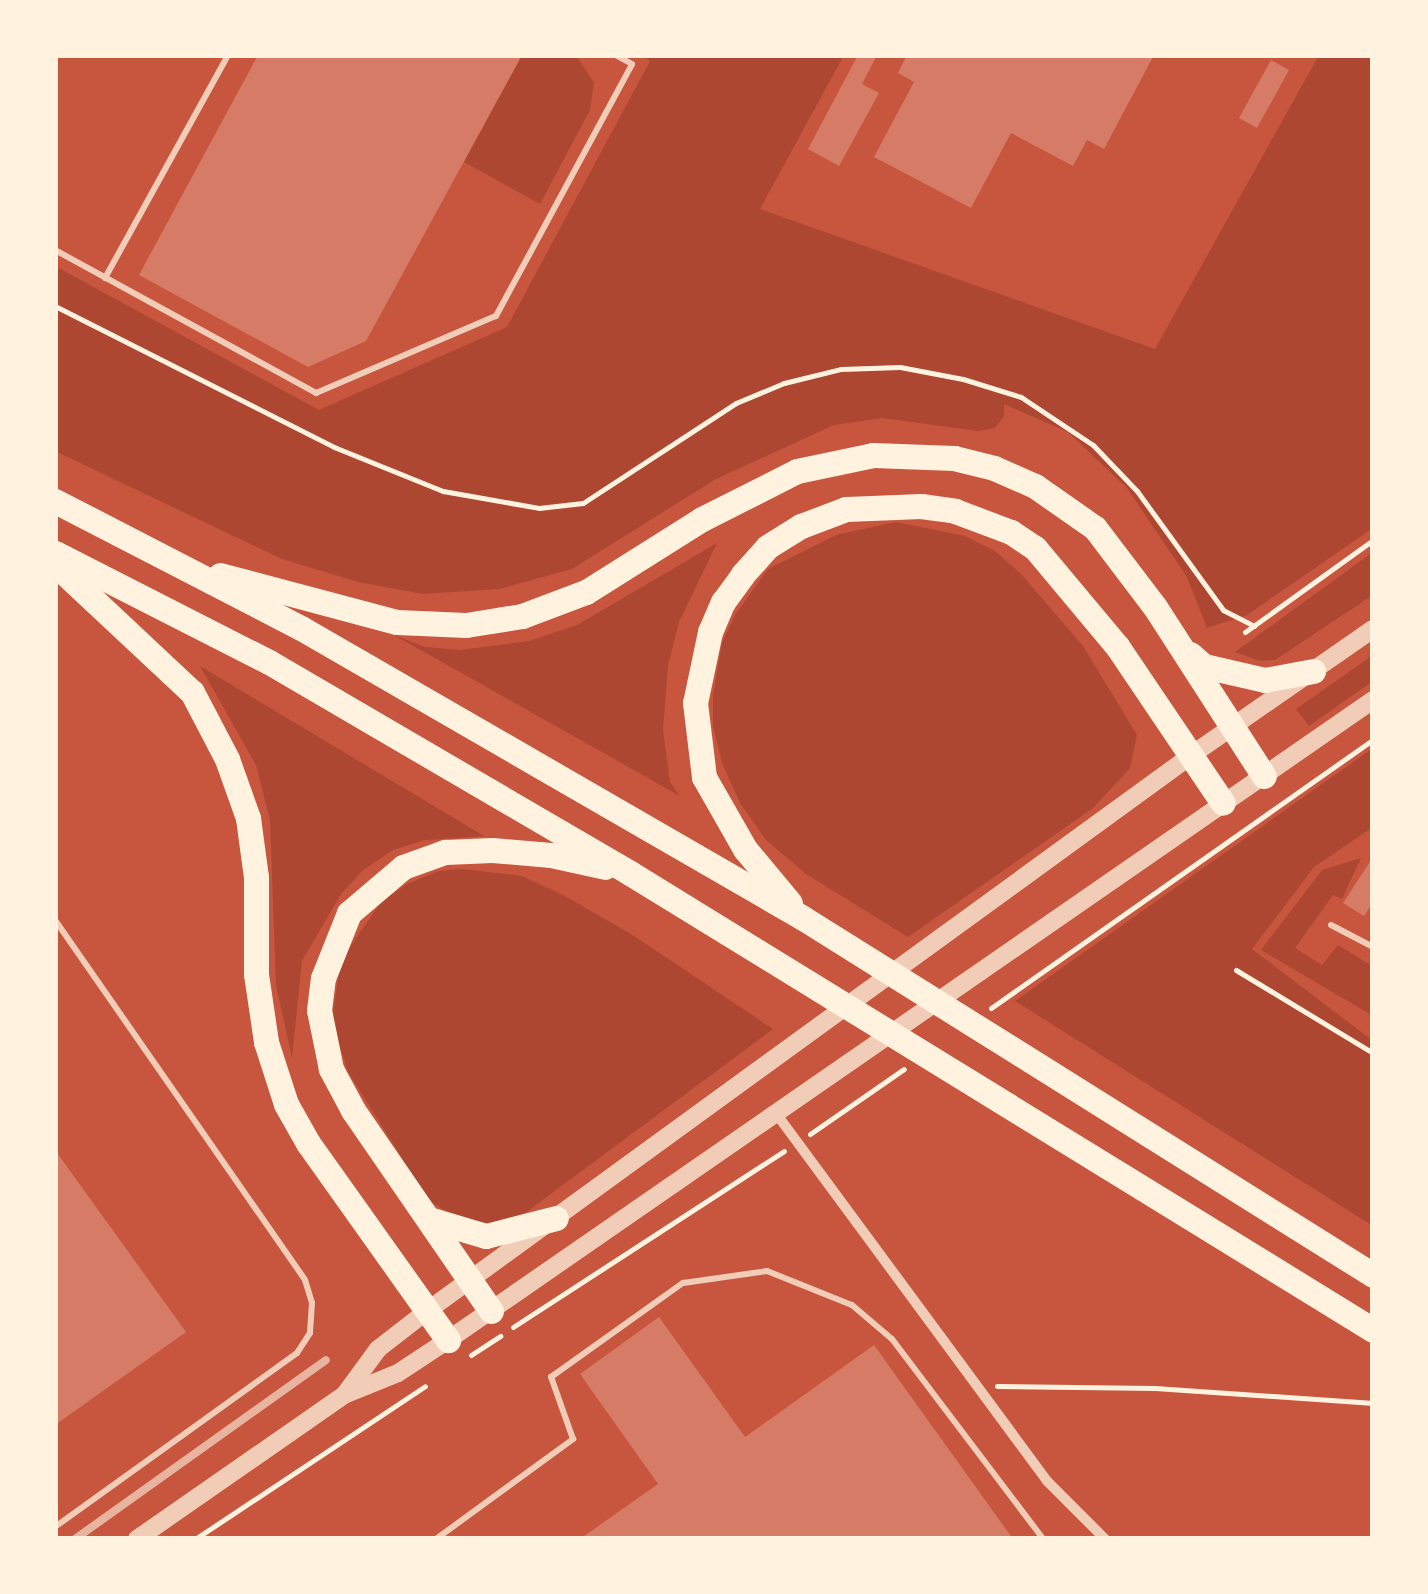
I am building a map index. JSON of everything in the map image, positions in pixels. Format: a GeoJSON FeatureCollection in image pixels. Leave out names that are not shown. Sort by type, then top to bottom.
{"type":"FeatureCollection","features":[{"type":"Feature","properties":{"kind":"highway"},"geometry":{"type":"LineString","coordinates":[[169,561],[396,622],[466,625],[556,606],[620,574],[754,489],[796,471],[873,455],[918,454],[994,468],[1068,507],[1122,559],[1264,776]]}},
{"type":"Feature","properties":{"kind":"highway"},"geometry":{"type":"LineString","coordinates":[[55,502],[301,628],[803,918],[1373,1275]]}},
{"type":"Feature","properties":{"kind":"highway"},"geometry":{"type":"LineString","coordinates":[[803,918],[744,849],[704,777],[695,703],[705,649],[723,602],[768,547],[801,526],[846,509],[921,506],[955,511],[1011,532],[1034,548],[1071,586],[1193,754],[1223,803]]}},
{"type":"Feature","properties":{"kind":"highway"},"geometry":{"type":"LineString","coordinates":[[55,553],[270,662],[630,873],[1373,1330]]}},
{"type":"Feature","properties":{"kind":"highway"},"geometry":{"type":"LineString","coordinates":[[55,564],[192,692],[227,759],[248,818],[256,878],[256,974],[266,1042],[286,1104],[448,1340]]}},
{"type":"Feature","properties":{"kind":"highway"},"geometry":{"type":"LineString","coordinates":[[1182,648],[1204,666],[1233,675],[1265,680],[1313,671]]}},
{"type":"Feature","properties":{"kind":"highway"},"geometry":{"type":"LineString","coordinates":[[491,1311],[432,1220],[352,1110],[330,1069],[320,1010],[323,978],[350,913],[402,867],[445,852],[550,854],[630,873]]}},
{"type":"Feature","properties":{"kind":"highway"},"geometry":{"type":"LineString","coordinates":[[432,1220],[486,1236],[556,1218]]}},
{"type":"Feature","properties":{"kind":"street"},"geometry":{"type":"LineString","coordinates":[[344,1395],[378,1349],[427,1311],[1193,754],[1373,629]]}},
{"type":"Feature","properties":{"kind":"street"},"geometry":{"type":"LineString","coordinates":[[137,1539],[344,1395],[398,1373],[491,1311],[778,1116],[996,957],[1373,700]]}},
{"type":"Feature","properties":{"kind":"street"},"geometry":{"type":"LineString","coordinates":[[778,1116],[1047,1482],[1105,1539]]}},
{"type":"Feature","properties":{"kind":"lane"},"geometry":{"type":"LineString","coordinates":[[105,278],[228,55]]}},
{"type":"Feature","properties":{"kind":"lane"},"geometry":{"type":"LineString","coordinates":[[55,250],[316,393],[496,316],[632,64],[616,55]]}},
{"type":"Feature","properties":{"kind":"lane"},"geometry":{"type":"LineString","coordinates":[[55,920],[305,1280],[312,1303],[310,1333],[297,1353],[55,1527]]}},
{"type":"Feature","properties":{"kind":"lane"},"geometry":{"type":"LineString","coordinates":[[1332,925],[1373,947]]}},
{"type":"Feature","properties":{"kind":"lane"},"geometry":{"type":"LineString","coordinates":[[436,1539],[574,1438],[551,1377],[683,1284],[766,1271],[852,1306],[892,1339],[1043,1539]]}},
{"type":"Feature","properties":{"kind":"path"},"geometry":{"type":"LineString","coordinates":[[55,306],[334,447],[443,491],[539,508],[583,502],[736,403],[784,384],[841,368],[900,368],[964,379],[1021,398],[1094,445],[1137,491],[1214,600],[1232,616],[1254,626]]}},
{"type":"Feature","properties":{"kind":"path"},"geometry":{"type":"LineString","coordinates":[[1244,632],[1373,540]]}},
{"type":"Feature","properties":{"kind":"path"},"geometry":{"type":"LineString","coordinates":[[1236,970],[1373,1053]]}},
{"type":"Feature","properties":{"kind":"path"},"geometry":{"type":"LineString","coordinates":[[979,1386],[1155,1388],[1373,1404]]}},
{"type":"Feature","properties":{"kind":"shaded area"},"geometry":{"type":"Polygon","coordinates":[[[522,55],[576,55],[594,83],[590,110],[540,204],[464,162],[522,55]]]}},
{"type":"Feature","properties":{"kind":"shaded area"},"geometry":{"type":"Polygon","coordinates":[[[642,55],[844,55],[760,209],[1155,349],[1319,55],[1373,55],[1373,528],[1247,615],[1207,628],[1187,577],[1127,488],[1068,432],[1004,404],[1004,416],[995,428],[978,431],[882,418],[834,425],[716,479],[572,569],[499,589],[423,594],[358,582],[282,559],[55,451],[55,266],[319,410],[507,327],[650,61],[642,55]]]}},
{"type":"Feature","properties":{"kind":"shaded area"},"geometry":{"type":"Polygon","coordinates":[[[896,522],[965,536],[995,551],[1021,574],[1083,646],[1137,735],[1130,768],[1093,808],[908,937],[806,874],[766,840],[740,803],[722,763],[713,726],[713,695],[722,643],[735,615],[768,569],[836,535],[896,522]]]}},
{"type":"Feature","properties":{"kind":"shaded area"},"geometry":{"type":"Polygon","coordinates":[[[717,543],[679,622],[668,665],[663,730],[670,782],[680,796],[394,635],[425,647],[460,650],[529,641],[577,625],[717,543]]]}},
{"type":"Feature","properties":{"kind":"shaded area"},"geometry":{"type":"Polygon","coordinates":[[[1373,552],[1373,595],[1275,660],[1260,661],[1235,652],[1373,552]]]}},
{"type":"Feature","properties":{"kind":"shaded area"},"geometry":{"type":"Polygon","coordinates":[[[1373,655],[1373,681],[1309,726],[1296,709],[1373,655]]]}},
{"type":"Feature","properties":{"kind":"shaded area"},"geometry":{"type":"Polygon","coordinates":[[[200,666],[484,836],[425,840],[393,850],[362,871],[341,894],[302,961],[292,1058],[276,985],[270,820],[256,765],[200,666]]]}},
{"type":"Feature","properties":{"kind":"shaded area"},"geometry":{"type":"Polygon","coordinates":[[[1373,748],[1373,827],[1314,867],[1252,949],[1373,1041],[1373,1226],[1015,1001],[1373,748]]]}},
{"type":"Feature","properties":{"kind":"shaded area"},"geometry":{"type":"Polygon","coordinates":[[[1361,858],[1342,899],[1333,895],[1295,948],[1322,965],[1338,945],[1372,966],[1373,1016],[1261,950],[1322,870],[1361,858]]]}},
{"type":"Feature","properties":{"kind":"shaded area"},"geometry":{"type":"Polygon","coordinates":[[[462,869],[522,876],[563,895],[631,934],[773,1029],[525,1213],[498,1223],[471,1225],[429,1201],[348,1072],[332,1021],[339,972],[347,951],[381,902],[407,884],[439,871],[462,869]]]}},
{"type":"Feature","properties":{"kind":"building"},"geometry":{"type":"Polygon","coordinates":[[[258,55],[522,55],[366,341],[308,367],[139,275],[258,55]]]}},
{"type":"Feature","properties":{"kind":"building"},"geometry":{"type":"Polygon","coordinates":[[[858,55],[877,55],[862,84],[879,93],[839,166],[808,149],[858,55]]]}},
{"type":"Feature","properties":{"kind":"building"},"geometry":{"type":"Polygon","coordinates":[[[907,55],[1154,55],[1104,149],[1087,140],[1073,166],[1011,133],[971,208],[874,157],[914,82],[898,73],[907,55]]]}},
{"type":"Feature","properties":{"kind":"building"},"geometry":{"type":"Polygon","coordinates":[[[1271,60],[1289,70],[1257,128],[1239,118],[1271,60]]]}},
{"type":"Feature","properties":{"kind":"building"},"geometry":{"type":"Polygon","coordinates":[[[1373,857],[1373,902],[1364,916],[1343,903],[1373,857]]]}},
{"type":"Feature","properties":{"kind":"building"},"geometry":{"type":"Polygon","coordinates":[[[55,1150],[186,1332],[55,1425],[55,1150]]]}},
{"type":"Feature","properties":{"kind":"building"},"geometry":{"type":"Polygon","coordinates":[[[659,1317],[745,1437],[874,1345],[1013,1539],[580,1539],[658,1484],[580,1374],[659,1317]]]}},
{"type":"Feature","properties":{"kind":"railway"},"geometry":{"type":"LineString","coordinates":[[75,1539],[326,1360]]}}]}
